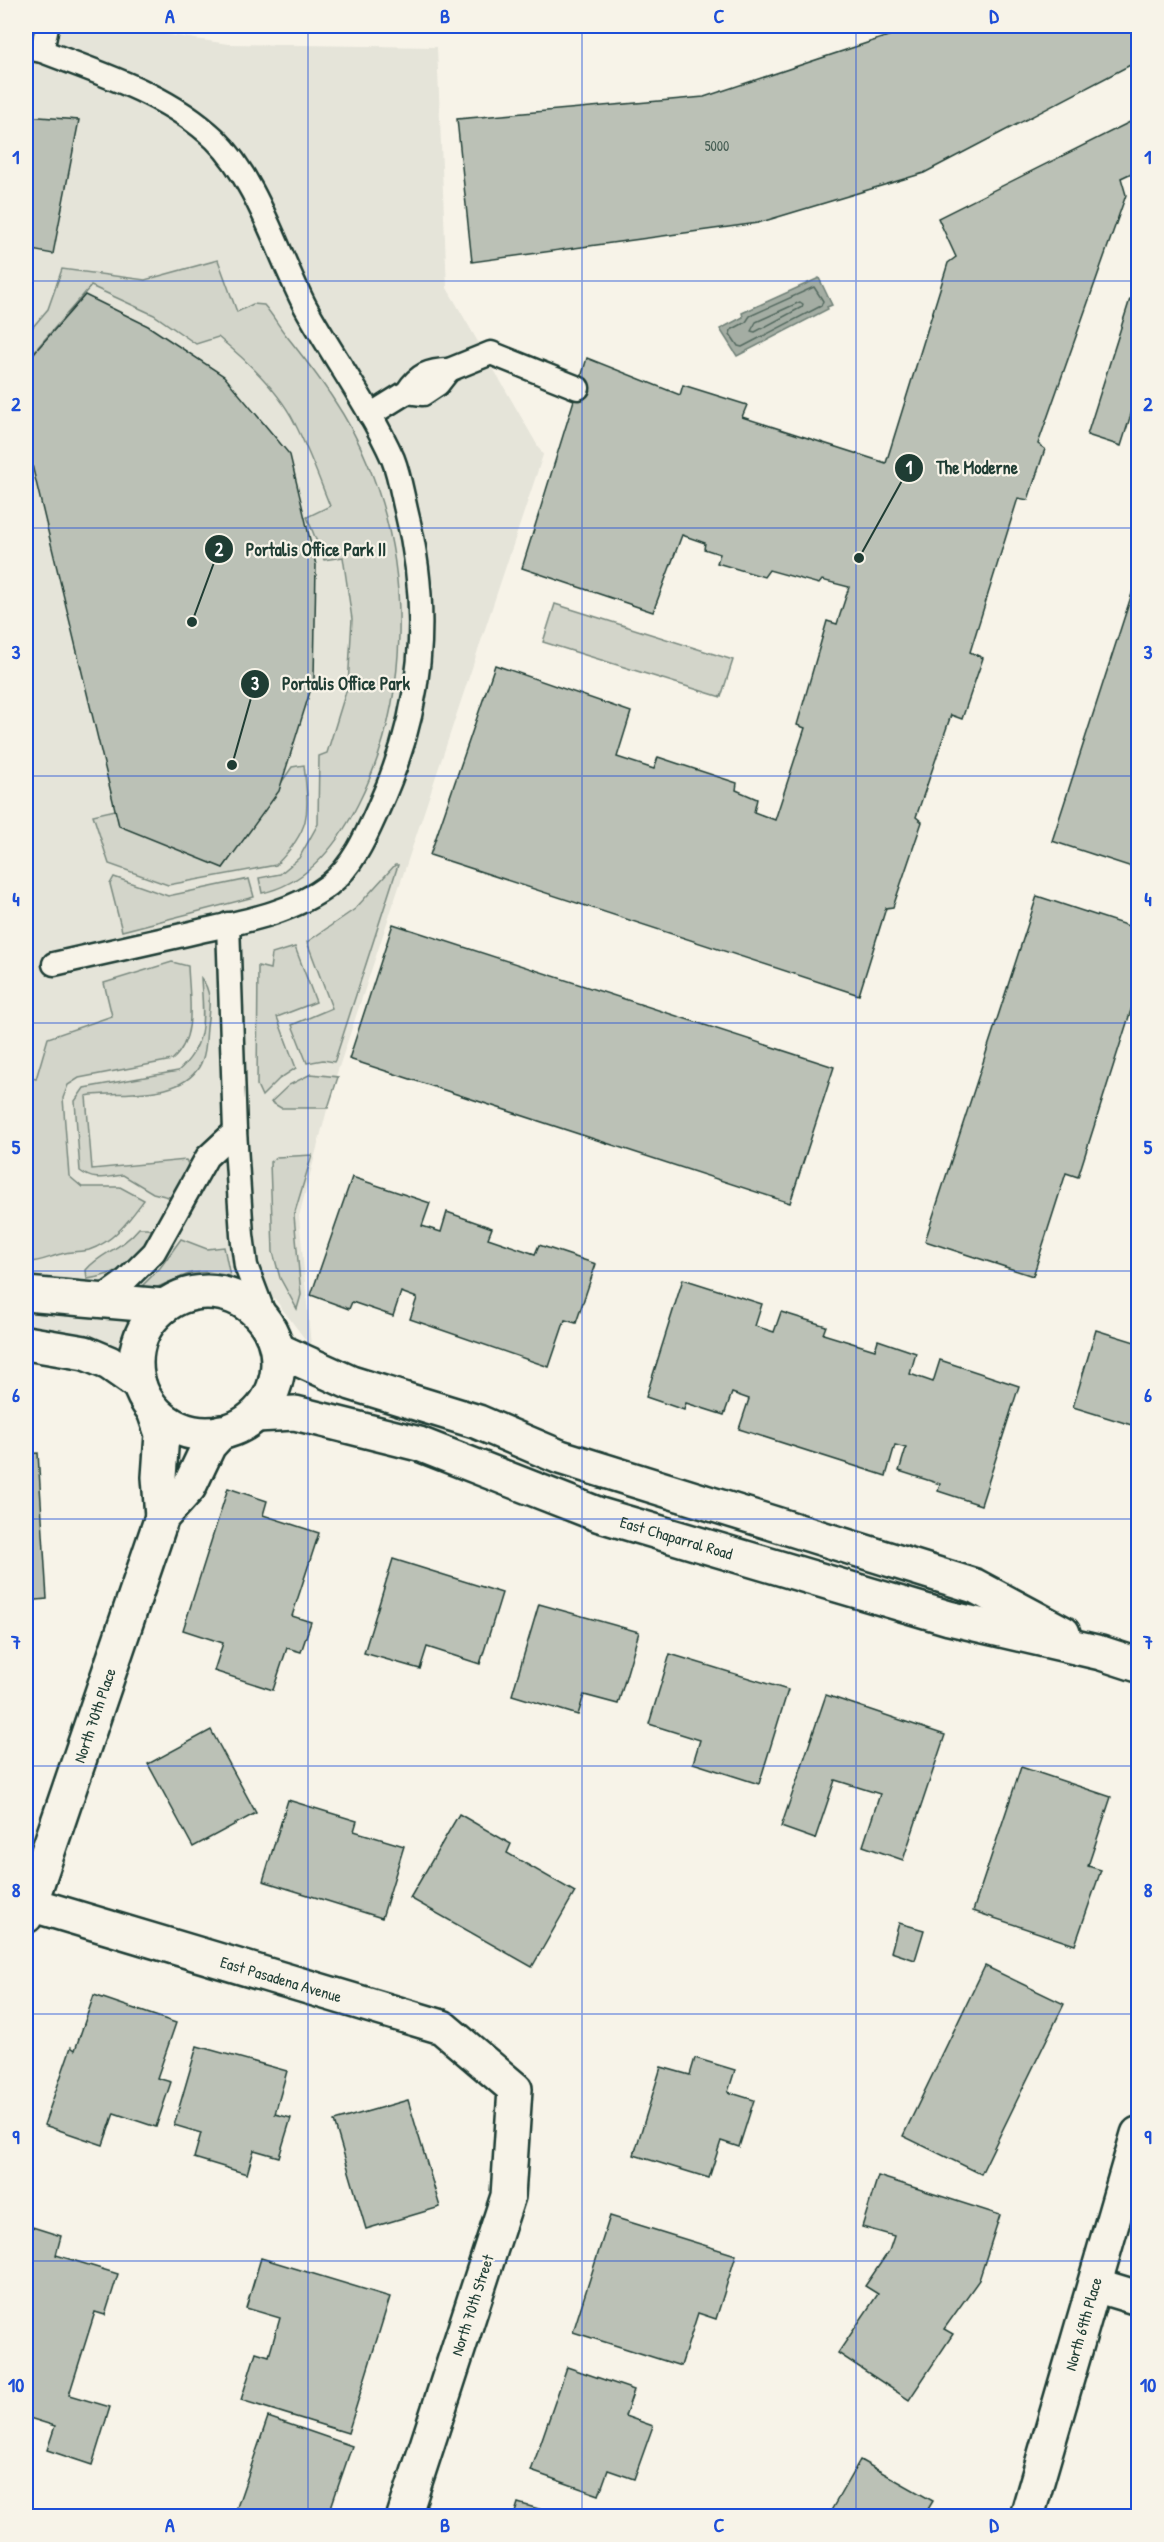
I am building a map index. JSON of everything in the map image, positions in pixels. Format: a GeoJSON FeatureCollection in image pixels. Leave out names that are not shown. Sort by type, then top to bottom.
{"type":"FeatureCollection","features":[{"type":"Feature","properties":{"kind":"main road"},"geometry":{"type":"LineString","coordinates":[[26,1342],[85,1353],[109,1363],[180,1429],[195,1433],[221,1432],[243,1425],[256,1415],[271,1396],[279,1374],[274,1338],[254,1308],[225,1294],[209,1291],[186,1294],[164,1306],[149,1322],[139,1341],[136,1362],[147,1397]]}},
{"type":"Feature","properties":{"kind":"main road"},"geometry":{"type":"LineString","coordinates":[[26,1294],[164,1306]]}},
{"type":"Feature","properties":{"kind":"main road","name":"East Chaparral Road"},"geometry":{"type":"LineString","coordinates":[[274,1338],[351,1383],[478,1422],[570,1461],[975,1586],[1101,1653]]}},
{"type":"Feature","properties":{"kind":"main road","name":"North 70th Place"},"geometry":{"type":"LineString","coordinates":[[28,1910],[162,1516],[159,1477],[162,1434],[147,1397]]}},
{"type":"Feature","properties":{"kind":"main road","name":"East Chaparral Road"},"geometry":{"type":"LineString","coordinates":[[256,1415],[295,1413],[419,1444],[600,1515],[949,1618],[1101,1653],[1138,1665]]}},
{"type":"Feature","properties":{"kind":"main road","name":"North 70th Place"},"geometry":{"type":"LineString","coordinates":[[162,1516],[189,1487],[209,1445],[221,1432]]}},
{"type":"Feature","properties":{"kind":"main road","name":"East Pasadena Avenue"},"geometry":{"type":"LineString","coordinates":[[28,1910],[442,2027],[515,2089]]}},
{"type":"Feature","properties":{"kind":"main road","name":"North 70th Street"},"geometry":{"type":"LineString","coordinates":[[404,2517],[508,2196],[515,2089]]}},
{"type":"Feature","properties":{"kind":"main road","name":"North 69th Place"},"geometry":{"type":"LineString","coordinates":[[1027,2517],[1138,2134]]}},
{"type":"Feature","properties":{"kind":"main road"},"geometry":{"type":"LineString","coordinates":[[1095,2285],[1138,2298]]}},
{"type":"Feature","properties":{"kind":"lane"},"geometry":{"type":"LineString","coordinates":[[47,26],[34,49],[171,105],[217,141],[250,187],[305,306],[370,415],[394,462],[414,541],[420,579],[422,636],[411,719],[398,762],[382,801],[350,863],[328,885],[284,910],[54,964]]}},
{"type":"Feature","properties":{"kind":"lane"},"geometry":{"type":"LineString","coordinates":[[370,415],[408,392],[423,394],[438,384],[449,370],[491,353],[578,388]]}},
{"type":"Feature","properties":{"kind":"lane"},"geometry":{"type":"LineString","coordinates":[[228,924],[235,1131],[246,1266],[274,1338]]}},
{"type":"Feature","properties":{"kind":"lane"},"geometry":{"type":"LineString","coordinates":[[98,1301],[124,1282],[154,1252],[207,1157],[235,1131]]}},
{"type":"Feature","properties":{"kind":"shaded area"},"geometry":{"type":"Polygon","coordinates":[[[26,26],[112,26],[228,44],[437,47],[447,288],[543,455],[336,1076],[299,1216],[311,1347],[274,1298],[200,1272],[147,1291],[116,1348],[26,1327],[26,26]]]}},
{"type":"Feature","properties":{"kind":"shaded area"},"geometry":{"type":"Polygon","coordinates":[[[218,260],[237,312],[253,304],[264,305],[320,380],[352,429],[368,464],[382,505],[392,547],[398,591],[399,635],[396,679],[388,722],[375,764],[358,804],[341,833],[320,860],[294,880],[262,893],[259,878],[280,874],[299,858],[318,824],[319,756],[327,753],[348,685],[352,619],[343,557],[324,560],[307,517],[330,506],[307,449],[291,416],[276,394],[218,337],[196,344],[154,315],[91,286],[26,361],[26,335],[48,309],[62,269],[145,280],[218,260]]]}},
{"type":"Feature","properties":{"kind":"shaded area"},"geometry":{"type":"Polygon","coordinates":[[[555,604],[733,660],[721,697],[543,642],[555,604]]]}},
{"type":"Feature","properties":{"kind":"shaded area"},"geometry":{"type":"Polygon","coordinates":[[[304,765],[307,796],[305,820],[296,841],[276,865],[168,885],[109,864],[93,815],[115,810],[223,868],[292,767],[304,765]]]}},
{"type":"Feature","properties":{"kind":"shaded area"},"geometry":{"type":"Polygon","coordinates":[[[395,865],[398,865],[335,1060],[334,1062],[323,1060],[307,1063],[292,1025],[332,1008],[307,942],[355,909],[395,865]]]}},
{"type":"Feature","properties":{"kind":"shaded area"},"geometry":{"type":"Polygon","coordinates":[[[114,877],[168,896],[249,879],[254,897],[122,931],[110,884],[114,877]]]}},
{"type":"Feature","properties":{"kind":"shaded area"},"geometry":{"type":"Polygon","coordinates":[[[295,947],[316,1002],[277,1017],[296,1068],[279,1079],[262,1096],[257,1085],[258,966],[270,969],[272,954],[295,947]]]}},
{"type":"Feature","properties":{"kind":"shaded area"},"geometry":{"type":"Polygon","coordinates":[[[172,962],[188,966],[189,1029],[180,1051],[172,1060],[79,1078],[68,1085],[63,1098],[69,1176],[82,1187],[120,1187],[144,1200],[120,1230],[106,1242],[89,1250],[26,1262],[26,1076],[36,1079],[48,1038],[112,1016],[104,983],[172,962]]]}},
{"type":"Feature","properties":{"kind":"shaded area"},"geometry":{"type":"Polygon","coordinates":[[[201,978],[205,983],[209,1001],[206,1042],[201,1063],[190,1078],[163,1090],[86,1096],[92,1169],[186,1160],[188,1164],[173,1198],[153,1193],[123,1175],[90,1177],[80,1171],[75,1101],[84,1088],[178,1071],[195,1050],[202,1028],[201,978]]]}},
{"type":"Feature","properties":{"kind":"shaded area"},"geometry":{"type":"Polygon","coordinates":[[[311,1074],[338,1077],[328,1108],[281,1108],[271,1102],[289,1085],[311,1074]]]}},
{"type":"Feature","properties":{"kind":"shaded area"},"geometry":{"type":"Polygon","coordinates":[[[312,1155],[294,1215],[301,1295],[297,1309],[280,1278],[273,1252],[270,1162],[277,1157],[312,1155]]]}},
{"type":"Feature","properties":{"kind":"shaded area"},"geometry":{"type":"Polygon","coordinates":[[[139,1228],[147,1228],[155,1232],[135,1258],[118,1270],[87,1279],[86,1270],[92,1264],[125,1241],[139,1228]]]}},
{"type":"Feature","properties":{"kind":"shaded area"},"geometry":{"type":"Polygon","coordinates":[[[181,1239],[207,1249],[224,1247],[230,1276],[208,1272],[191,1273],[141,1294],[137,1291],[160,1268],[181,1239]]]}},
{"type":"Feature","properties":{"kind":"water"},"geometry":{"type":"Polygon","coordinates":[[[819,278],[832,305],[827,307],[828,309],[737,356],[720,329],[743,317],[742,313],[819,278]]]}},
{"type":"Feature","properties":{"kind":"building"},"geometry":{"type":"Polygon","coordinates":[[[911,26],[1138,26],[1138,61],[924,173],[758,223],[472,262],[457,119],[704,97],[894,34],[911,26]]]}},
{"type":"Feature","properties":{"kind":"building"},"geometry":{"type":"Polygon","coordinates":[[[26,116],[79,120],[53,254],[26,249],[26,116]]]}},
{"type":"Feature","properties":{"kind":"building"},"geometry":{"type":"Polygon","coordinates":[[[1136,119],[1138,170],[1121,178],[1126,195],[1038,444],[1045,449],[1028,500],[1018,498],[970,652],[983,658],[962,719],[951,715],[916,817],[922,822],[893,907],[886,908],[859,995],[430,855],[495,665],[631,712],[617,757],[654,769],[658,757],[737,783],[736,790],[757,799],[754,812],[775,820],[805,728],[797,725],[827,621],[837,624],[849,587],[822,580],[819,584],[769,570],[764,577],[717,563],[720,554],[704,549],[705,543],[682,535],[653,612],[522,568],[587,358],[680,395],[683,385],[747,405],[742,417],[886,463],[948,263],[956,257],[938,218],[1136,119]]]}},
{"type":"Feature","properties":{"kind":"building"},"geometry":{"type":"Polygon","coordinates":[[[85,295],[148,326],[224,376],[290,455],[316,565],[314,679],[279,791],[223,868],[119,826],[26,440],[26,362],[85,295]]]}},
{"type":"Feature","properties":{"kind":"building"},"geometry":{"type":"Polygon","coordinates":[[[1130,299],[1138,301],[1138,392],[1121,446],[1087,435],[1130,299]]]}},
{"type":"Feature","properties":{"kind":"building"},"geometry":{"type":"Polygon","coordinates":[[[1138,575],[1138,869],[1052,841],[1138,575]]]}},
{"type":"Feature","properties":{"kind":"building"},"geometry":{"type":"Polygon","coordinates":[[[1037,896],[1138,929],[1138,988],[1078,1177],[1066,1173],[1033,1276],[925,1241],[1037,896]]]}},
{"type":"Feature","properties":{"kind":"building"},"geometry":{"type":"Polygon","coordinates":[[[393,924],[834,1067],[790,1203],[349,1059],[393,924]]]}},
{"type":"Feature","properties":{"kind":"building"},"geometry":{"type":"Polygon","coordinates":[[[352,1177],[430,1203],[422,1226],[441,1232],[447,1212],[492,1228],[488,1238],[535,1254],[539,1245],[596,1264],[576,1323],[565,1320],[549,1367],[410,1319],[417,1298],[401,1292],[393,1316],[352,1302],[349,1309],[311,1295],[352,1177]]]}},
{"type":"Feature","properties":{"kind":"building"},"geometry":{"type":"Polygon","coordinates":[[[683,1279],[762,1304],[755,1326],[774,1332],[781,1312],[826,1326],[823,1334],[875,1350],[878,1340],[916,1353],[910,1374],[933,1382],[940,1360],[1019,1386],[981,1505],[938,1491],[940,1484],[899,1471],[906,1448],[895,1445],[886,1476],[739,1429],[749,1399],[732,1393],[724,1415],[686,1403],[684,1410],[646,1397],[683,1279]]]}},
{"type":"Feature","properties":{"kind":"building"},"geometry":{"type":"Polygon","coordinates":[[[1096,1330],[1138,1343],[1138,1427],[1073,1407],[1096,1330]]]}},
{"type":"Feature","properties":{"kind":"building"},"geometry":{"type":"Polygon","coordinates":[[[38,1453],[47,1599],[26,1601],[26,1454],[38,1453]]]}},
{"type":"Feature","properties":{"kind":"building"},"geometry":{"type":"Polygon","coordinates":[[[228,1488],[267,1501],[263,1515],[319,1533],[292,1616],[311,1622],[301,1652],[287,1648],[273,1690],[214,1671],[223,1643],[183,1630],[228,1488]]]}},
{"type":"Feature","properties":{"kind":"building"},"geometry":{"type":"Polygon","coordinates":[[[393,1559],[502,1593],[480,1664],[427,1647],[420,1669],[364,1653],[393,1559]]]}},
{"type":"Feature","properties":{"kind":"building"},"geometry":{"type":"Polygon","coordinates":[[[539,1604],[639,1632],[618,1704],[584,1695],[578,1715],[512,1695],[539,1604]]]}},
{"type":"Feature","properties":{"kind":"building"},"geometry":{"type":"Polygon","coordinates":[[[670,1654],[788,1690],[759,1784],[693,1763],[700,1740],[649,1724],[670,1654]]]}},
{"type":"Feature","properties":{"kind":"building"},"geometry":{"type":"Polygon","coordinates":[[[826,1695],[945,1735],[903,1860],[863,1846],[880,1794],[835,1780],[815,1839],[781,1827],[826,1695]]]}},
{"type":"Feature","properties":{"kind":"building"},"geometry":{"type":"Polygon","coordinates":[[[211,1730],[256,1813],[193,1847],[148,1764],[211,1730]]]}},
{"type":"Feature","properties":{"kind":"building"},"geometry":{"type":"Polygon","coordinates":[[[1021,1767],[1111,1797],[1088,1866],[1101,1870],[1075,1945],[973,1911],[1021,1767]]]}},
{"type":"Feature","properties":{"kind":"building"},"geometry":{"type":"Polygon","coordinates":[[[288,1800],[357,1821],[354,1831],[404,1846],[382,1918],[263,1881],[288,1800]]]}},
{"type":"Feature","properties":{"kind":"building"},"geometry":{"type":"Polygon","coordinates":[[[459,1814],[511,1844],[507,1853],[575,1892],[532,1967],[410,1898],[459,1814]]]}},
{"type":"Feature","properties":{"kind":"building"},"geometry":{"type":"Polygon","coordinates":[[[899,1923],[924,1930],[915,1960],[891,1952],[899,1923]]]}},
{"type":"Feature","properties":{"kind":"building"},"geometry":{"type":"Polygon","coordinates":[[[985,1966],[1064,2004],[981,2174],[903,2136],[985,1966]]]}},
{"type":"Feature","properties":{"kind":"building"},"geometry":{"type":"Polygon","coordinates":[[[94,1995],[176,2023],[157,2078],[171,2082],[156,2127],[114,2113],[103,2145],[44,2125],[71,2047],[75,2050],[94,1995]]]}},
{"type":"Feature","properties":{"kind":"building"},"geometry":{"type":"Polygon","coordinates":[[[197,2046],[287,2071],[275,2114],[291,2118],[279,2157],[254,2150],[247,2174],[194,2158],[201,2133],[174,2125],[197,2046]]]}},
{"type":"Feature","properties":{"kind":"building"},"geometry":{"type":"Polygon","coordinates":[[[695,2058],[735,2070],[728,2092],[754,2100],[739,2147],[721,2141],[709,2178],[634,2155],[661,2067],[690,2075],[695,2058]]]}},
{"type":"Feature","properties":{"kind":"building"},"geometry":{"type":"Polygon","coordinates":[[[408,2100],[440,2207],[366,2229],[334,2121],[408,2100]]]}},
{"type":"Feature","properties":{"kind":"building"},"geometry":{"type":"Polygon","coordinates":[[[878,2176],[1000,2215],[979,2280],[944,2329],[953,2334],[909,2400],[838,2353],[878,2294],[865,2286],[889,2251],[894,2236],[862,2227],[878,2176]]]}},
{"type":"Feature","properties":{"kind":"building"},"geometry":{"type":"Polygon","coordinates":[[[610,2216],[736,2255],[716,2319],[698,2313],[681,2366],[573,2332],[610,2216]]]}},
{"type":"Feature","properties":{"kind":"building"},"geometry":{"type":"Polygon","coordinates":[[[26,2225],[61,2236],[56,2255],[118,2274],[105,2315],[95,2312],[69,2395],[110,2407],[92,2465],[47,2450],[55,2426],[26,2417],[26,2225]]]}},
{"type":"Feature","properties":{"kind":"building"},"geometry":{"type":"Polygon","coordinates":[[[261,2258],[390,2297],[348,2433],[241,2400],[256,2352],[269,2356],[280,2318],[246,2308],[261,2258]]]}},
{"type":"Feature","properties":{"kind":"building"},"geometry":{"type":"Polygon","coordinates":[[[567,2367],[634,2390],[625,2416],[653,2426],[634,2479],[608,2470],[599,2495],[531,2471],[567,2367]]]}},
{"type":"Feature","properties":{"kind":"building"},"geometry":{"type":"Polygon","coordinates":[[[268,2417],[352,2446],[328,2516],[234,2516],[268,2417]]]}},
{"type":"Feature","properties":{"kind":"building"},"geometry":{"type":"Polygon","coordinates":[[[860,2460],[933,2501],[924,2516],[828,2516],[860,2460]]]}},
{"type":"Feature","properties":{"kind":"building"},"geometry":{"type":"Polygon","coordinates":[[[518,2503],[563,2516],[514,2516],[518,2503]]]}},
{"type":"Feature","properties":{"kind":"place","name":"The Moderne"},"geometry":{"type":"Point","coordinates":[859,558]}},
{"type":"Feature","properties":{"kind":"place","name":"Portalis Office Park II"},"geometry":{"type":"Point","coordinates":[192,622]}},
{"type":"Feature","properties":{"kind":"place","name":"Portalis Office Park"},"geometry":{"type":"Point","coordinates":[232,765]}}]}
